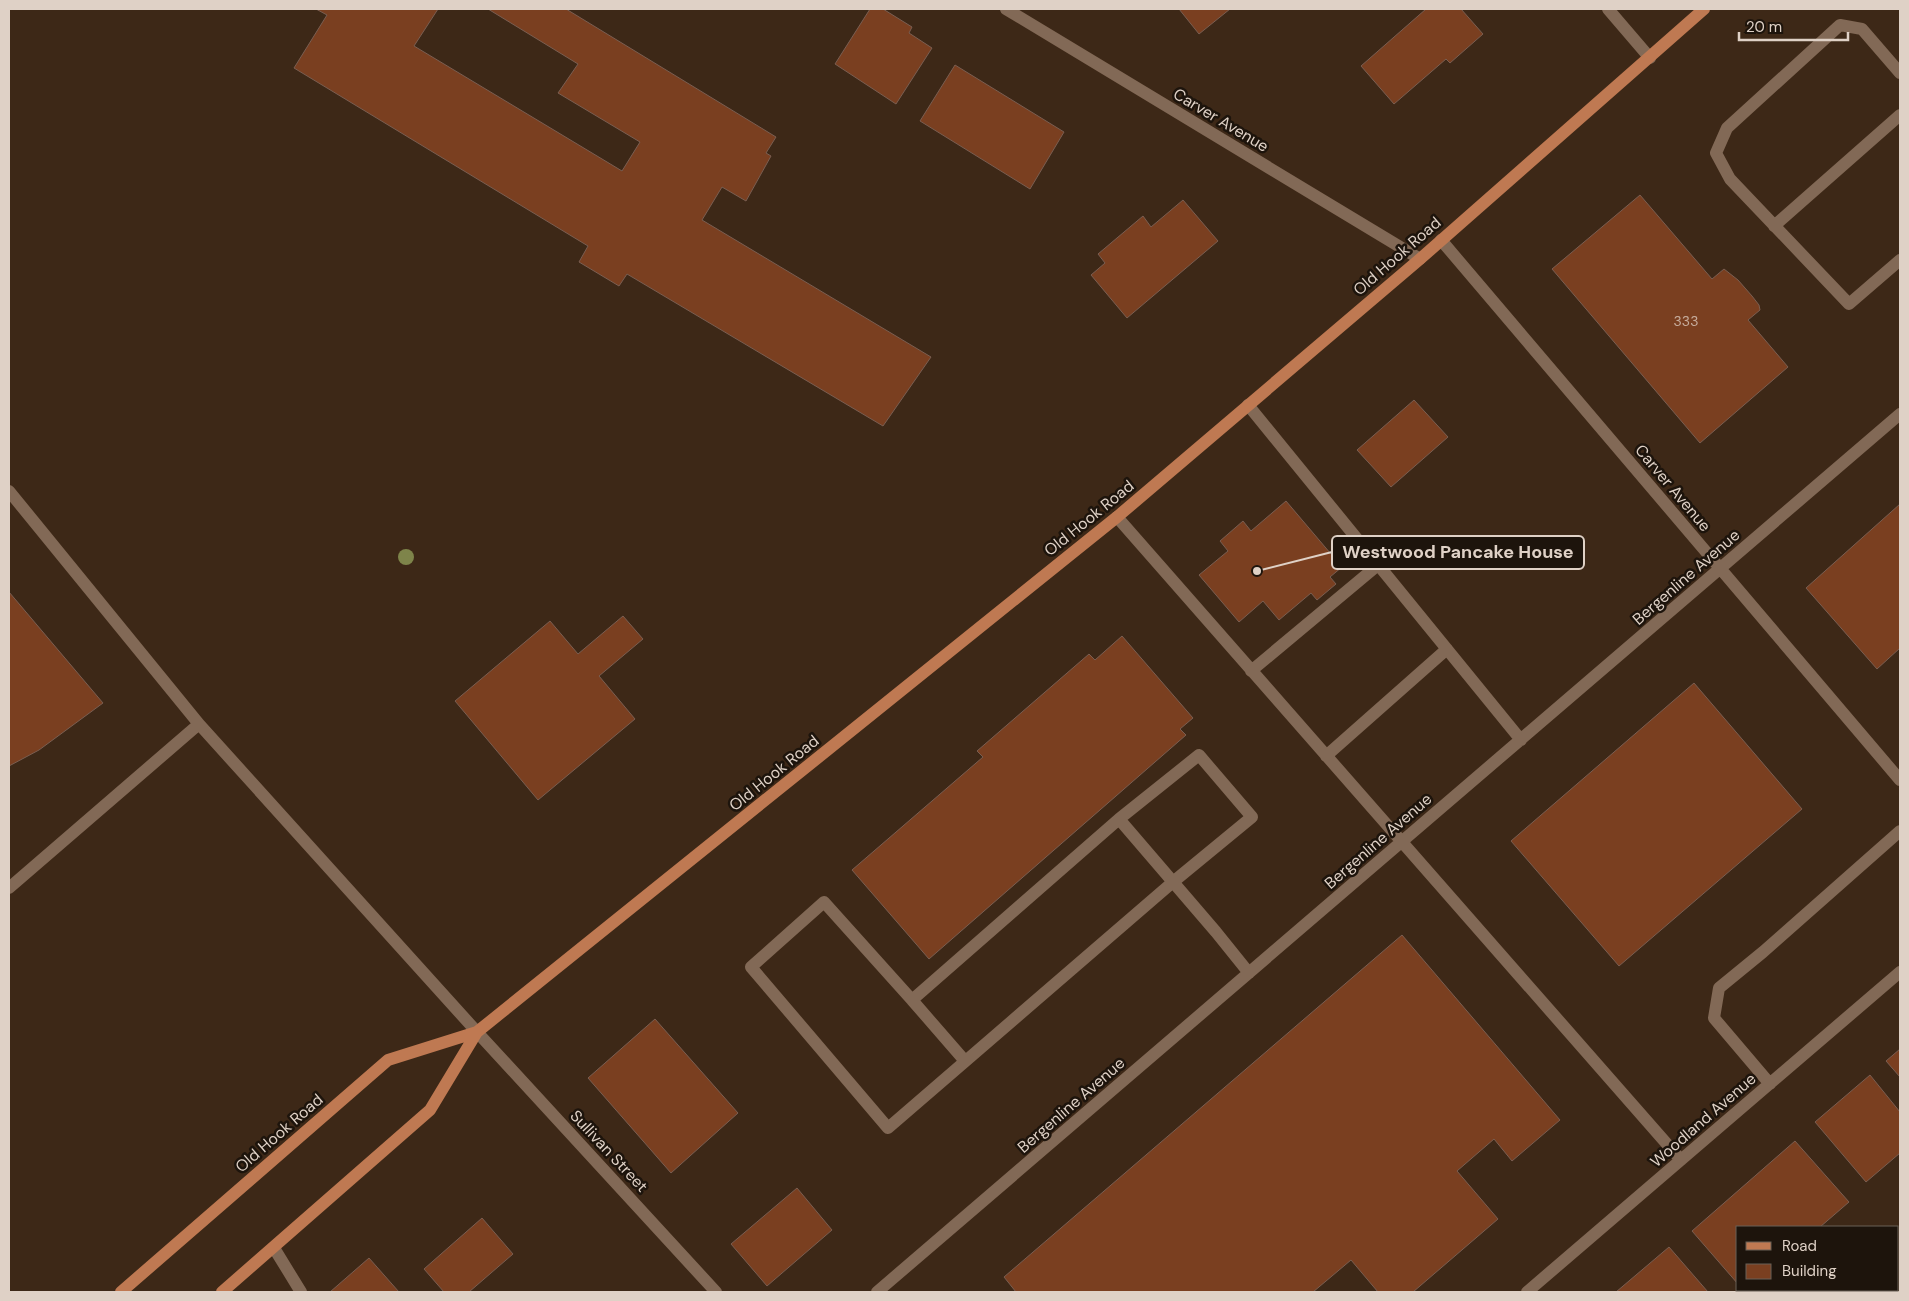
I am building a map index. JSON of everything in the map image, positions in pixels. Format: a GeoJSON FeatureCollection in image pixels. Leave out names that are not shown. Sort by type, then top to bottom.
{"type":"FeatureCollection","features":[{"type":"Feature","properties":{"kind":"main road","name":"Old Hook Road"},"geometry":{"type":"LineString","coordinates":[[222,1292],[430,1110],[477,1032],[1117,517],[1420,259],[1704,9]]}},
{"type":"Feature","properties":{"kind":"main road","name":"Old Hook Road"},"geometry":{"type":"LineString","coordinates":[[121,1292],[388,1060],[477,1032]]}},
{"type":"Feature","properties":{"kind":"street","name":"Carver Avenue"},"geometry":{"type":"LineString","coordinates":[[1006,9],[1420,259]]}},
{"type":"Feature","properties":{"kind":"street"},"geometry":{"type":"LineString","coordinates":[[1608,9],[1650,58]]}},
{"type":"Feature","properties":{"kind":"street"},"geometry":{"type":"LineString","coordinates":[[1900,73],[1862,29],[1840,25],[1727,128],[1716,153],[1730,179],[1849,304],[1900,260]]}},
{"type":"Feature","properties":{"kind":"street"},"geometry":{"type":"LineString","coordinates":[[1774,226],[1900,115]]}},
{"type":"Feature","properties":{"kind":"street","name":"Carver Avenue"},"geometry":{"type":"LineString","coordinates":[[1441,240],[1900,780]]}},
{"type":"Feature","properties":{"kind":"street"},"geometry":{"type":"LineString","coordinates":[[1248,405],[1521,740]]}},
{"type":"Feature","properties":{"kind":"street","name":"Bergenline Avenue"},"geometry":{"type":"LineString","coordinates":[[877,1292],[1900,414]]}},
{"type":"Feature","properties":{"kind":"street","name":"Sullivan Street"},"geometry":{"type":"LineString","coordinates":[[9,491],[199,724],[477,1032],[716,1292]]}},
{"type":"Feature","properties":{"kind":"street"},"geometry":{"type":"LineString","coordinates":[[1117,517],[1681,1160]]}},
{"type":"Feature","properties":{"kind":"street"},"geometry":{"type":"LineString","coordinates":[[1251,671],[1378,565]]}},
{"type":"Feature","properties":{"kind":"street"},"geometry":{"type":"LineString","coordinates":[[1326,756],[1447,649]]}},
{"type":"Feature","properties":{"kind":"street"},"geometry":{"type":"LineString","coordinates":[[9,888],[199,724]]}},
{"type":"Feature","properties":{"kind":"street"},"geometry":{"type":"LineString","coordinates":[[912,1000],[1119,819],[1198,755],[1240,803],[1252,817],[1173,882],[888,1128],[751,967],[824,902],[965,1061]]}},
{"type":"Feature","properties":{"kind":"street"},"geometry":{"type":"LineString","coordinates":[[1119,819],[1249,973]]}},
{"type":"Feature","properties":{"kind":"street"},"geometry":{"type":"LineString","coordinates":[[1770,1084],[1714,1018],[1719,988],[1763,952],[1900,831]]}},
{"type":"Feature","properties":{"kind":"street","name":"Woodland Avenue"},"geometry":{"type":"LineString","coordinates":[[1527,1292],[1900,972]]}},
{"type":"Feature","properties":{"kind":"street"},"geometry":{"type":"LineString","coordinates":[[274,1248],[301,1292]]}},
{"type":"Feature","properties":{"kind":"building"},"geometry":{"type":"Polygon","coordinates":[[[316,9],[438,9],[414,46],[622,171],[640,142],[558,93],[578,64],[488,9],[566,9],[776,137],[766,153],[771,156],[746,201],[722,187],[702,220],[931,357],[883,426],[627,274],[619,286],[579,262],[588,246],[294,68],[327,15],[316,9]]]}},
{"type":"Feature","properties":{"kind":"building"},"geometry":{"type":"Polygon","coordinates":[[[870,9],[883,9],[912,27],[909,33],[932,48],[896,104],[835,64],[870,9]]]}},
{"type":"Feature","properties":{"kind":"building"},"geometry":{"type":"Polygon","coordinates":[[[1179,9],[1230,9],[1199,34],[1179,9]]]}},
{"type":"Feature","properties":{"kind":"building"},"geometry":{"type":"Polygon","coordinates":[[[1426,9],[1461,9],[1483,34],[1450,63],[1446,59],[1394,104],[1361,66],[1426,9]]]}},
{"type":"Feature","properties":{"kind":"building"},"geometry":{"type":"Polygon","coordinates":[[[955,65],[1064,132],[1030,189],[920,121],[955,65]]]}},
{"type":"Feature","properties":{"kind":"building"},"geometry":{"type":"Polygon","coordinates":[[[1640,195],[1712,279],[1724,269],[1738,280],[1752,296],[1759,305],[1760,310],[1748,320],[1788,367],[1700,443],[1552,269],[1640,195]]]}},
{"type":"Feature","properties":{"kind":"building"},"geometry":{"type":"Polygon","coordinates":[[[1183,200],[1218,241],[1127,318],[1091,275],[1105,263],[1098,254],[1143,216],[1151,227],[1183,200]]]}},
{"type":"Feature","properties":{"kind":"building"},"geometry":{"type":"Polygon","coordinates":[[[1414,400],[1448,437],[1391,487],[1357,450],[1414,400]]]}},
{"type":"Feature","properties":{"kind":"building"},"geometry":{"type":"Polygon","coordinates":[[[1286,501],[1342,567],[1330,577],[1336,584],[1317,600],[1311,593],[1279,620],[1263,601],[1239,622],[1199,575],[1228,551],[1220,541],[1243,521],[1251,531],[1286,501]]]}},
{"type":"Feature","properties":{"kind":"building"},"geometry":{"type":"Polygon","coordinates":[[[1900,504],[1900,648],[1877,669],[1806,588],[1900,504]]]}},
{"type":"Feature","properties":{"kind":"building"},"geometry":{"type":"Polygon","coordinates":[[[9,592],[103,703],[39,750],[9,766],[9,592]]]}},
{"type":"Feature","properties":{"kind":"building"},"geometry":{"type":"Polygon","coordinates":[[[623,616],[643,639],[599,676],[635,719],[538,800],[455,701],[550,621],[578,654],[623,616]]]}},
{"type":"Feature","properties":{"kind":"building"},"geometry":{"type":"Polygon","coordinates":[[[1122,636],[1193,718],[1180,729],[1186,735],[929,959],[852,870],[983,757],[977,751],[1089,654],[1095,660],[1122,636]]]}},
{"type":"Feature","properties":{"kind":"building"},"geometry":{"type":"Polygon","coordinates":[[[1694,683],[1802,809],[1619,966],[1511,841],[1694,683]]]}},
{"type":"Feature","properties":{"kind":"building"},"geometry":{"type":"Polygon","coordinates":[[[1402,935],[1560,1120],[1512,1161],[1494,1139],[1457,1171],[1498,1219],[1413,1292],[1378,1292],[1351,1260],[1313,1292],[1016,1292],[1004,1277],[1402,935]]]}},
{"type":"Feature","properties":{"kind":"building"},"geometry":{"type":"Polygon","coordinates":[[[655,1019],[738,1113],[671,1173],[588,1078],[655,1019]]]}},
{"type":"Feature","properties":{"kind":"building"},"geometry":{"type":"Polygon","coordinates":[[[1900,1049],[1900,1077],[1886,1061],[1900,1049]]]}},
{"type":"Feature","properties":{"kind":"building"},"geometry":{"type":"Polygon","coordinates":[[[1870,1075],[1900,1112],[1900,1153],[1866,1182],[1815,1122],[1870,1075]]]}},
{"type":"Feature","properties":{"kind":"building"},"geometry":{"type":"Polygon","coordinates":[[[1795,1141],[1849,1202],[1821,1226],[1736,1226],[1736,1282],[1692,1231],[1795,1141]]]}},
{"type":"Feature","properties":{"kind":"building"},"geometry":{"type":"Polygon","coordinates":[[[797,1188],[832,1230],[767,1286],[731,1244],[797,1188]]]}},
{"type":"Feature","properties":{"kind":"building"},"geometry":{"type":"Polygon","coordinates":[[[482,1218],[513,1254],[469,1292],[444,1292],[424,1269],[482,1218]]]}},
{"type":"Feature","properties":{"kind":"building"},"geometry":{"type":"Polygon","coordinates":[[[1669,1247],[1708,1292],[1616,1292],[1669,1247]]]}},
{"type":"Feature","properties":{"kind":"building"},"geometry":{"type":"Polygon","coordinates":[[[369,1258],[399,1292],[330,1292],[369,1258]]]}},
{"type":"Feature","properties":{"kind":"place","name":"Westwood Pancake House"},"geometry":{"type":"Point","coordinates":[1257,571]}}]}
